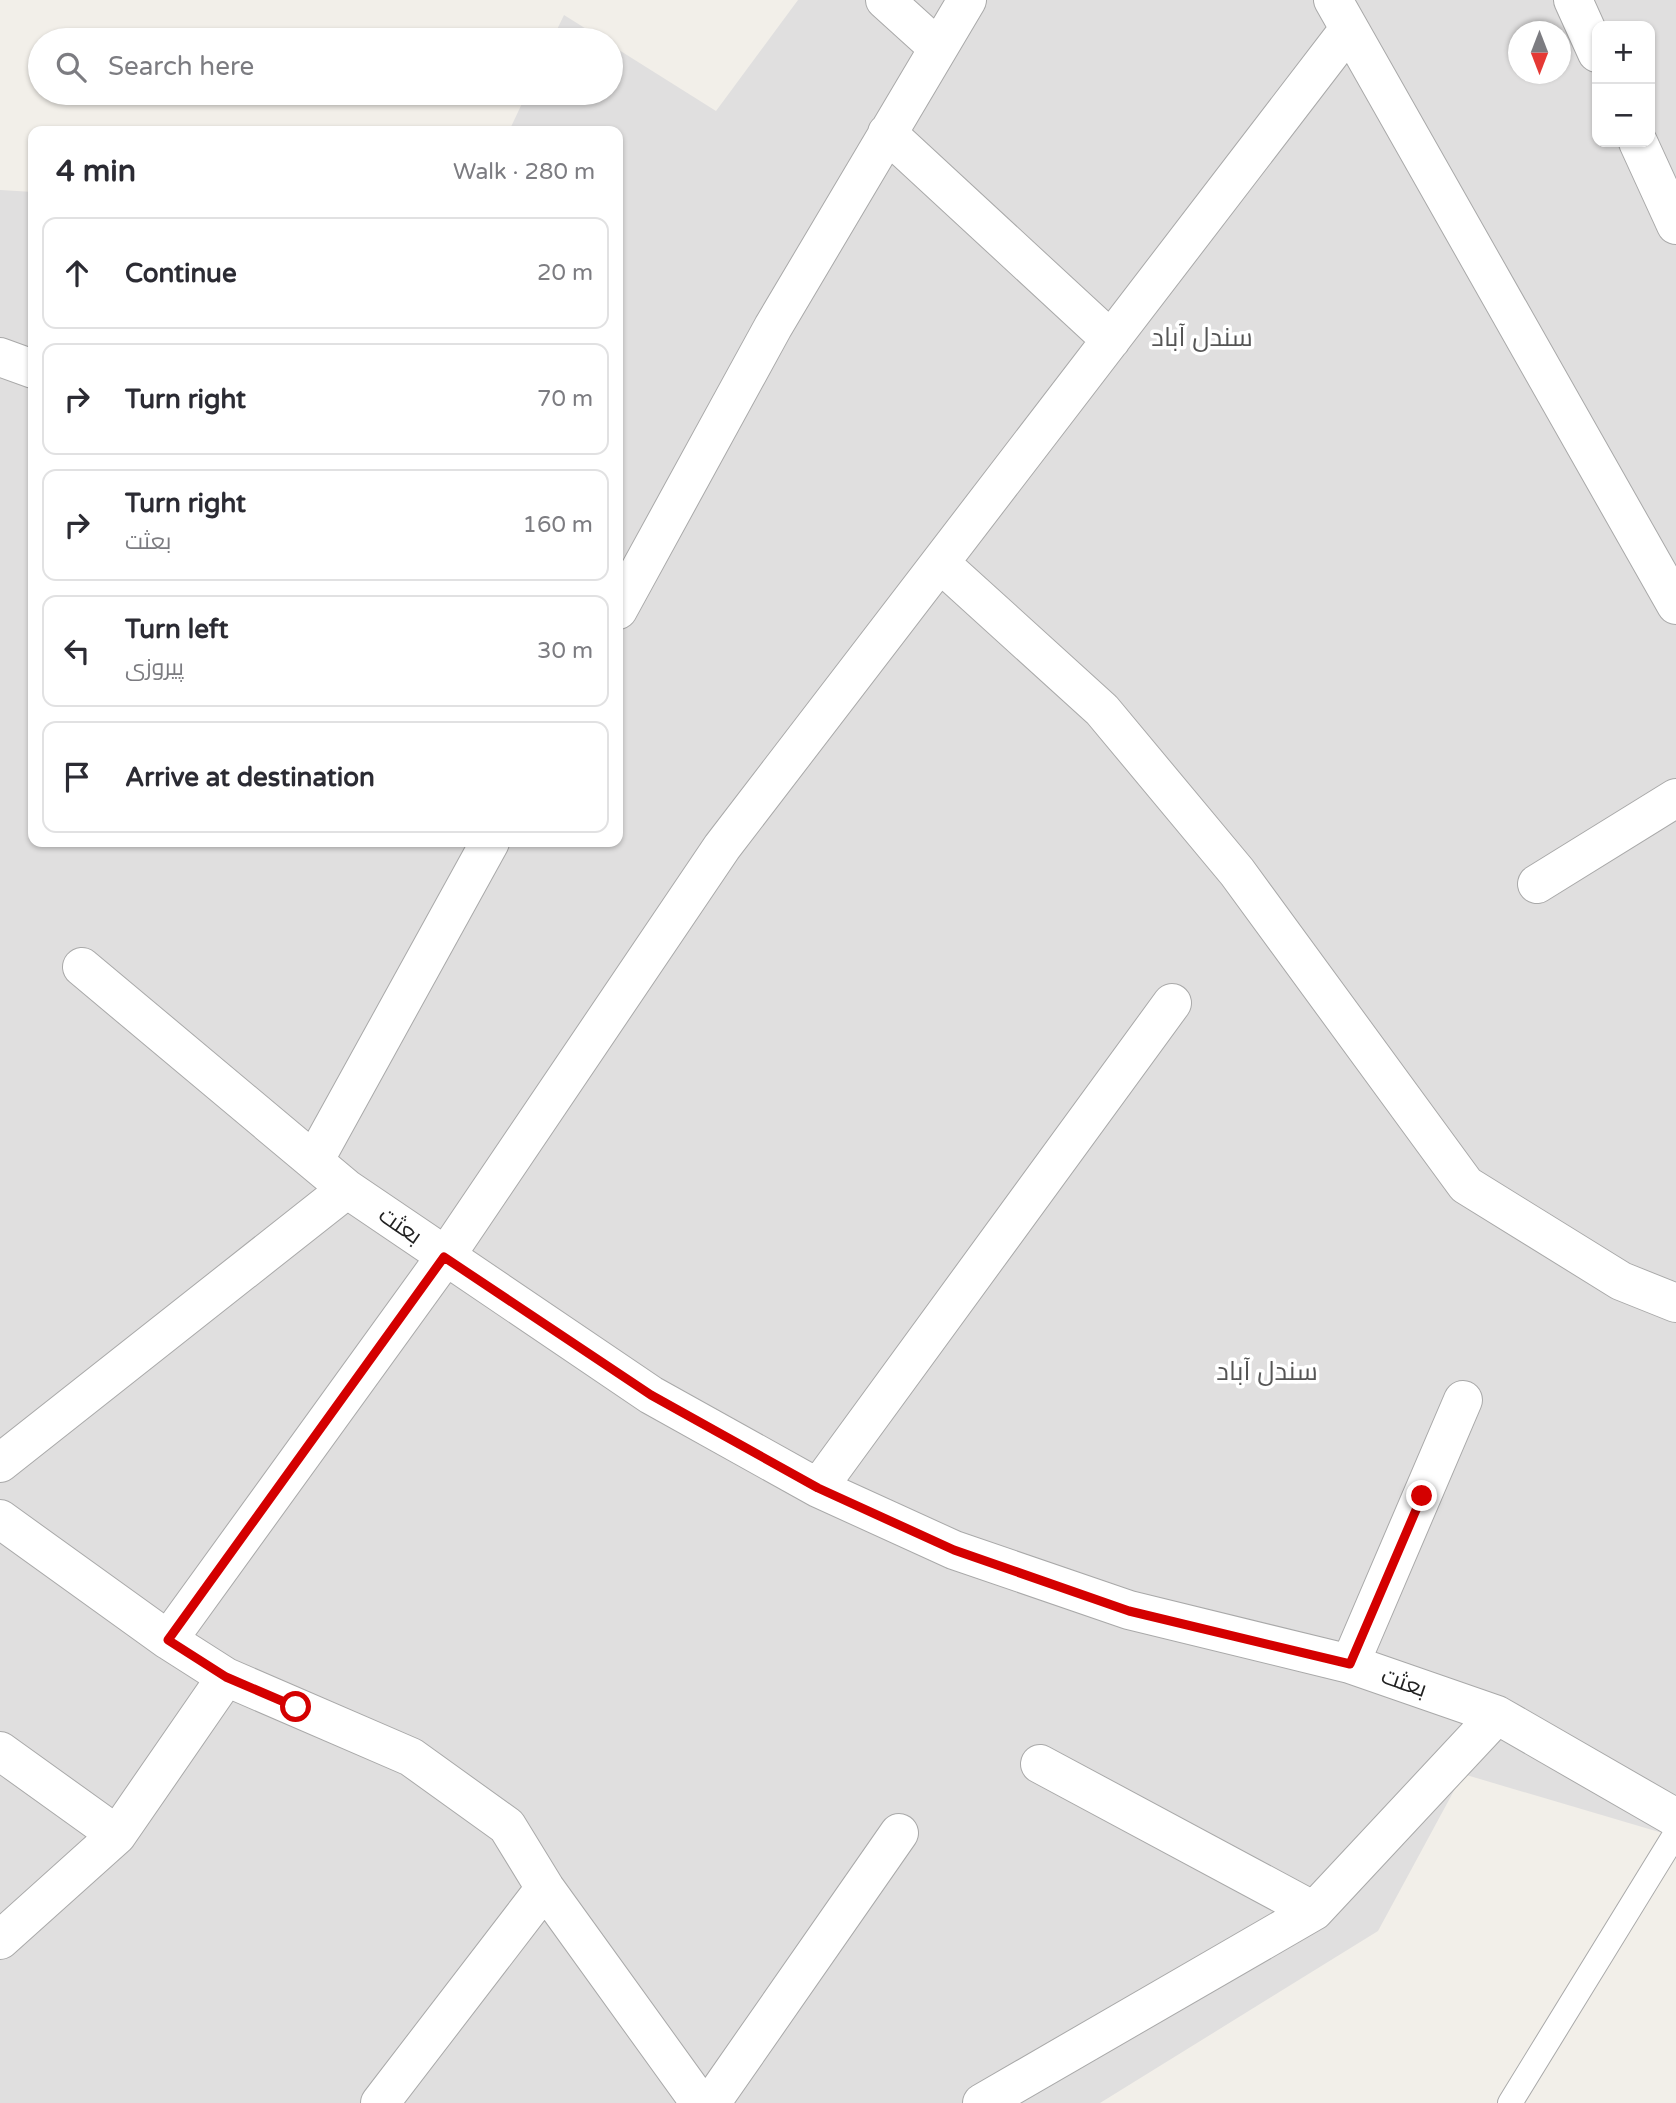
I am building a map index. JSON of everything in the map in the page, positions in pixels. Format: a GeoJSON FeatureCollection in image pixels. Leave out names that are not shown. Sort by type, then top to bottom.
{"type":"FeatureCollection","features":[{"type":"Feature","properties":{"kind":"street"},"geometry":{"type":"LineString","coordinates":[[885,0],[938,48]]}},
{"type":"Feature","properties":{"kind":"street"},"geometry":{"type":"LineString","coordinates":[[623,601],[773,327],[967,0]]}},
{"type":"Feature","properties":{"kind":"street"},"geometry":{"type":"LineString","coordinates":[[1573,0],[1592,42]]}},
{"type":"Feature","properties":{"kind":"street"},"geometry":{"type":"LineString","coordinates":[[168,1640],[444,1257],[722,848],[1111,340],[1341,15],[1676,605]]}},
{"type":"Feature","properties":{"kind":"street"},"geometry":{"type":"LineString","coordinates":[[887,134],[1111,340]]}},
{"type":"Feature","properties":{"kind":"street"},"geometry":{"type":"LineString","coordinates":[[1640,147],[1676,225]]}},
{"type":"Feature","properties":{"kind":"street"},"geometry":{"type":"LineString","coordinates":[[0,357],[28,367]]}},
{"type":"Feature","properties":{"kind":"street"},"geometry":{"type":"LineString","coordinates":[[940,563],[1102,710],[1237,872],[1466,1185],[1621,1281],[1676,1303]]}},
{"type":"Feature","properties":{"kind":"street"},"geometry":{"type":"LineString","coordinates":[[1537,884],[1676,798]]}},
{"type":"Feature","properties":{"kind":"street"},"geometry":{"type":"LineString","coordinates":[[314,1161],[487,847]]}},
{"type":"Feature","properties":{"kind":"street","name":"بعثت"},"geometry":{"type":"LineString","coordinates":[[82,967],[347,1189],[651,1395],[818,1488],[954,1550],[1129,1611],[1350,1664],[1497,1715],[1676,1818]]}},
{"type":"Feature","properties":{"kind":"street"},"geometry":{"type":"LineString","coordinates":[[818,1488],[1172,1003]]}},
{"type":"Feature","properties":{"kind":"street"},"geometry":{"type":"LineString","coordinates":[[0,1463],[347,1189]]}},
{"type":"Feature","properties":{"kind":"street"},"geometry":{"type":"LineString","coordinates":[[1350,1664],[1463,1400]]}},
{"type":"Feature","properties":{"kind":"street"},"geometry":{"type":"LineString","coordinates":[[0,1520],[168,1640],[226,1677],[411,1757],[507,1826],[545,1888],[700,2103]]}},
{"type":"Feature","properties":{"kind":"street"},"geometry":{"type":"LineString","coordinates":[[0,1940],[117,1835],[226,1677]]}},
{"type":"Feature","properties":{"kind":"street"},"geometry":{"type":"LineString","coordinates":[[982,2103],[1314,1911],[1497,1715]]}},
{"type":"Feature","properties":{"kind":"street"},"geometry":{"type":"LineString","coordinates":[[0,1751],[117,1835]]}},
{"type":"Feature","properties":{"kind":"street"},"geometry":{"type":"LineString","coordinates":[[1040,1765],[1314,1911]]}},
{"type":"Feature","properties":{"kind":"street"},"geometry":{"type":"LineString","coordinates":[[711,2103],[899,1833]]}},
{"type":"Feature","properties":{"kind":"street"},"geometry":{"type":"LineString","coordinates":[[380,2103],[545,1888]]}},
{"type":"Feature","properties":{"kind":"lane"},"geometry":{"type":"LineString","coordinates":[[1510,2103],[1676,1833]]}},
{"type":"Feature","properties":{"kind":"shaded area"},"geometry":{"type":"Polygon","coordinates":[[[798,0],[1676,0],[1676,1837],[1463,1774],[1378,1931],[1100,2103],[0,2103],[0,190],[28,192],[28,847],[623,847],[623,126],[511,126],[521,105],[623,105],[623,53],[716,111],[798,0]]]}},
{"type":"Feature","properties":{"kind":"shaded area"},"geometry":{"type":"Polygon","coordinates":[[[564,15],[585,28],[558,28],[564,15]]]}},
{"type":"Feature","properties":{"kind":"district","name":"سندل آباد"},"geometry":{"type":"Point","coordinates":[1202,337]}},
{"type":"Feature","properties":{"kind":"district","name":"سندل آباد"},"geometry":{"type":"Point","coordinates":[1267,1371]}},
{"type":"Feature","properties":{"kind":"route"},"geometry":{"type":"LineString","coordinates":[[296,1707],[226,1677],[168,1640],[444,1257],[651,1395],[818,1488],[954,1550],[1129,1611],[1350,1664],[1422,1496]]}}]}
